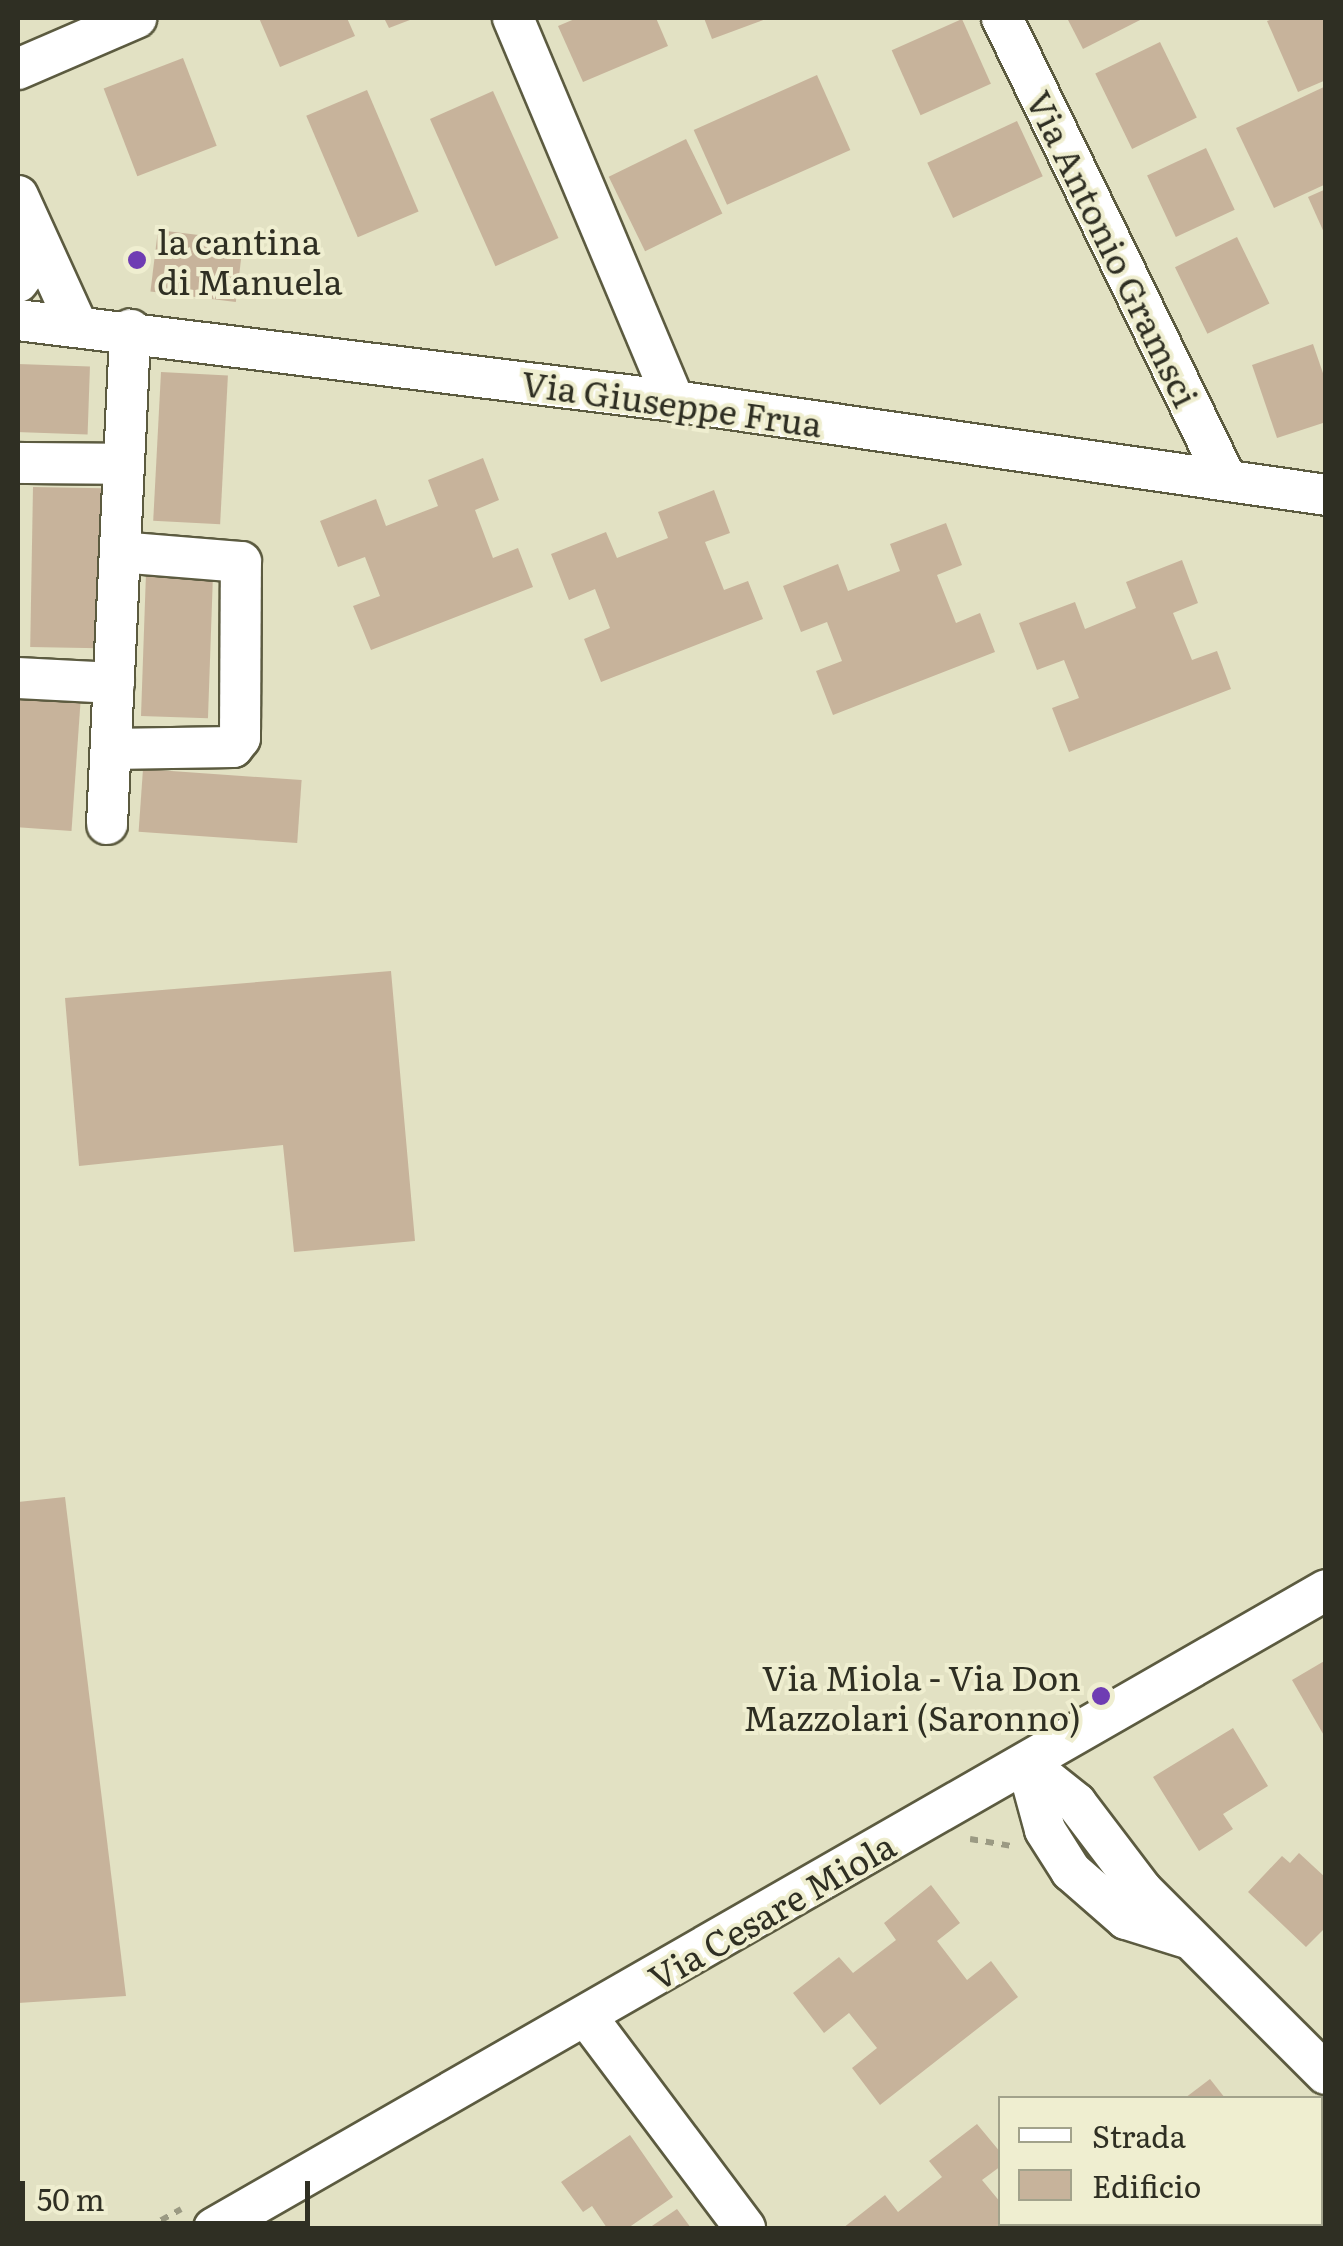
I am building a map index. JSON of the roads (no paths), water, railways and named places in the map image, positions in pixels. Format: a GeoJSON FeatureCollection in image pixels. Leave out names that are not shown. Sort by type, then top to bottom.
{"type":"FeatureCollection","features":[{"type":"Feature","properties":{"kind":"street"},"geometry":{"type":"LineString","coordinates":[[18,69],[136,18]]}},
{"type":"Feature","properties":{"kind":"street"},"geometry":{"type":"LineString","coordinates":[[512,18],[674,401]]}},
{"type":"Feature","properties":{"kind":"street","name":"Via Antonio Gramsci"},"geometry":{"type":"LineString","coordinates":[[1002,18],[1226,479]]}},
{"type":"Feature","properties":{"kind":"street"},"geometry":{"type":"LineString","coordinates":[[18,196],[76,324]]}},
{"type":"Feature","properties":{"kind":"street"},"geometry":{"type":"LineString","coordinates":[[18,282],[34,260],[36,237]]}},
{"type":"Feature","properties":{"kind":"street","name":"Via Giuseppe Frua"},"geometry":{"type":"LineString","coordinates":[[18,320],[130,330],[674,401],[1326,495]]}},
{"type":"Feature","properties":{"kind":"street"},"geometry":{"type":"LineString","coordinates":[[107,824],[130,330]]}},
{"type":"Feature","properties":{"kind":"street"},"geometry":{"type":"LineString","coordinates":[[18,463],[124,464]]}},
{"type":"Feature","properties":{"kind":"street"},"geometry":{"type":"LineString","coordinates":[[111,749],[234,747],[240,738],[241,562],[120,552]]}},
{"type":"Feature","properties":{"kind":"street"},"geometry":{"type":"LineString","coordinates":[[18,678],[114,684]]}},
{"type":"Feature","properties":{"kind":"street","name":"Via Cesare Miola"},"geometry":{"type":"LineString","coordinates":[[206,2213],[586,2016],[1326,1590]]}},
{"type":"Feature","properties":{"kind":"street"},"geometry":{"type":"LineString","coordinates":[[1026,1764],[1045,1830],[1071,1871],[1126,1919],[1198,1941],[1326,2074]]}},
{"type":"Feature","properties":{"kind":"street"},"geometry":{"type":"LineString","coordinates":[[586,2016],[745,2228]]}},
{"type":"Feature","properties":{"kind":"place","name":"la cantina di Manuela"},"geometry":{"type":"Point","coordinates":[137,260]}},
{"type":"Feature","properties":{"kind":"place","name":"Via Miola - Via Don Mazzolari (Saronno)"},"geometry":{"type":"Point","coordinates":[1101,1696]}}]}
